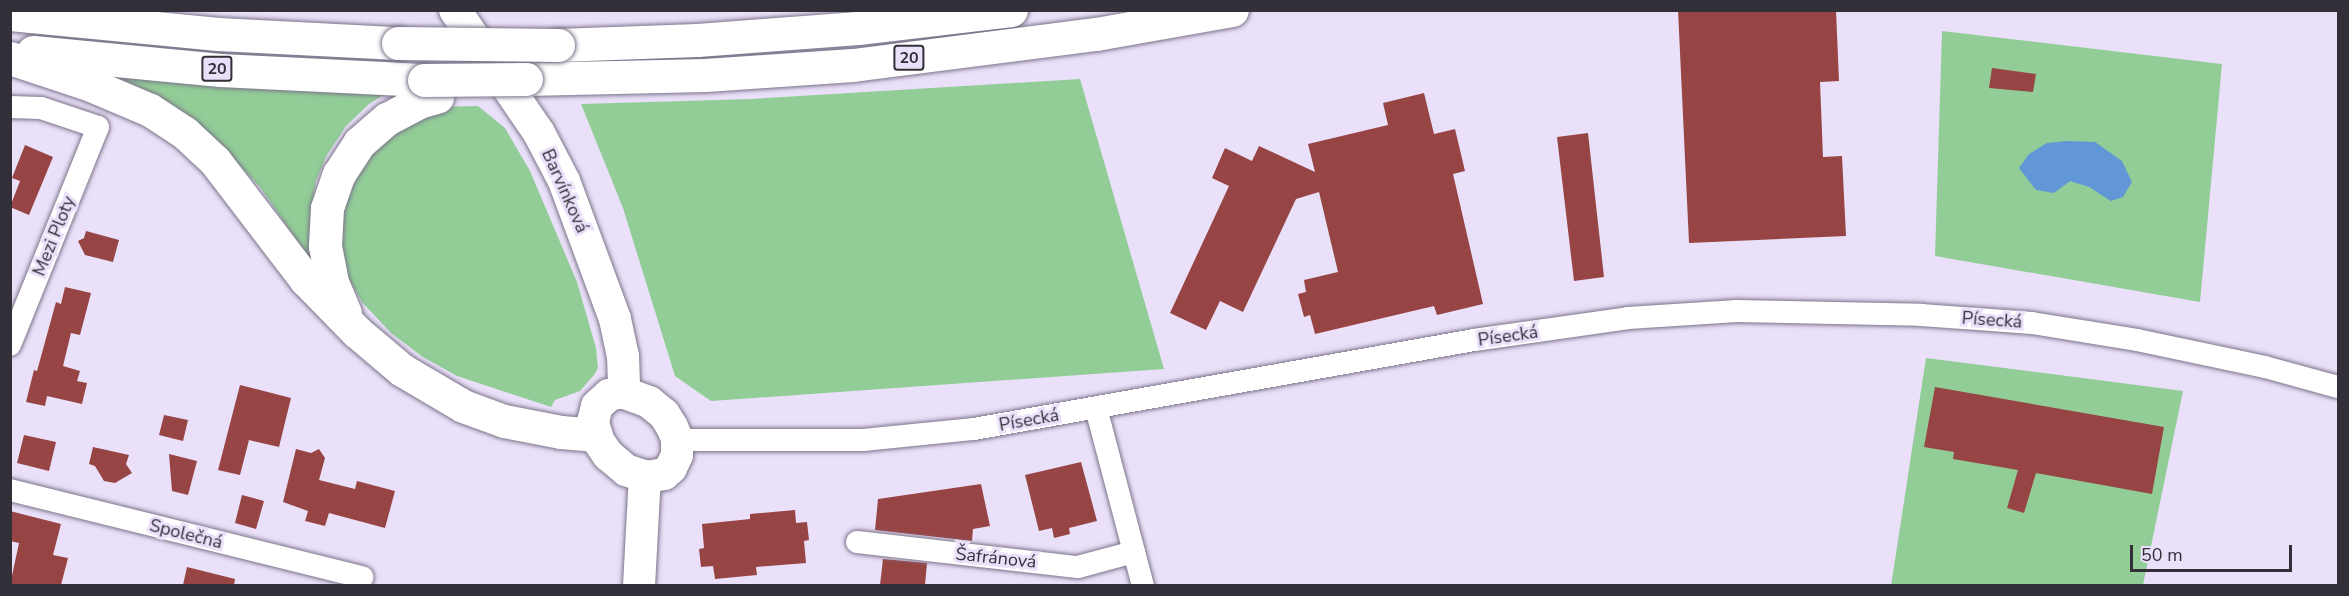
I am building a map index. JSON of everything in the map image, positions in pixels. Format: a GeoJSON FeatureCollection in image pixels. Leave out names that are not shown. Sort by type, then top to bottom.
{"type":"FeatureCollection","features":[{"type":"Feature","properties":{"kind":"highway"},"geometry":{"type":"LineString","coordinates":[[697,40],[767,20],[790,10]]}},
{"type":"Feature","properties":{"kind":"highway","name":"20"},"geometry":{"type":"LineString","coordinates":[[10,14],[218,34],[398,43],[558,45],[697,40],[858,28],[1011,10]]}},
{"type":"Feature","properties":{"kind":"highway","name":"20"},"geometry":{"type":"LineString","coordinates":[[10,49],[431,89],[526,79],[705,75],[853,65],[1085,36],[1232,10]]}},
{"type":"Feature","properties":{"kind":"highway"},"geometry":{"type":"LineString","coordinates":[[10,58],[91,85],[150,110],[185,133],[214,161],[306,280],[357,332],[402,370],[464,406],[504,421],[531,427],[596,435]]}},
{"type":"Feature","properties":{"kind":"highway"},"geometry":{"type":"LineString","coordinates":[[357,332],[339,300],[328,264],[325,227],[332,190],[348,158],[372,130],[431,89]]}},
{"type":"Feature","properties":{"kind":"street","name":"Barvínková"},"geometry":{"type":"LineString","coordinates":[[455,10],[539,133],[564,181],[615,319],[623,356],[624,393]]}},
{"type":"Feature","properties":{"kind":"street","name":"Mezi Ploty"},"geometry":{"type":"LineString","coordinates":[[10,107],[41,108],[98,127],[10,345]]}},
{"type":"Feature","properties":{"kind":"street","name":"Písecká"},"geometry":{"type":"LineString","coordinates":[[677,440],[863,440],[974,429],[1474,340],[1628,318],[1737,311],[1921,315],[2032,323],[2160,345],[2265,367],[2338,387]]}},
{"type":"Feature","properties":{"kind":"street"},"geometry":{"type":"LineString","coordinates":[[624,393],[640,396],[658,408],[670,422],[677,440],[677,455],[670,469],[659,476],[645,476],[617,465],[603,449],[596,435],[593,420],[598,403],[609,395],[624,393]]}},
{"type":"Feature","properties":{"kind":"street"},"geometry":{"type":"LineString","coordinates":[[1096,408],[1143,585]]}},
{"type":"Feature","properties":{"kind":"street"},"geometry":{"type":"LineString","coordinates":[[639,585],[645,476]]}},
{"type":"Feature","properties":{"kind":"street","name":"Společná"},"geometry":{"type":"LineString","coordinates":[[10,490],[362,578]]}},
{"type":"Feature","properties":{"kind":"street","name":"Šafránová"},"geometry":{"type":"LineString","coordinates":[[857,542],[1078,567],[1134,552]]}},
{"type":"Feature","properties":{"kind":"green space"},"geometry":{"type":"Polygon","coordinates":[[[1942,31],[2222,64],[2200,302],[1935,256],[1942,31]]]}},
{"type":"Feature","properties":{"kind":"green space"},"geometry":{"type":"Polygon","coordinates":[[[111,73],[390,91],[369,104],[346,126],[327,155],[316,181],[311,215],[311,261],[260,187],[212,137],[175,109],[111,73]]]}},
{"type":"Feature","properties":{"kind":"green space"},"geometry":{"type":"Polygon","coordinates":[[[1080,79],[1164,369],[711,401],[675,376],[623,208],[581,104],[751,99],[1080,79]]]}},
{"type":"Feature","properties":{"kind":"green space"},"geometry":{"type":"Polygon","coordinates":[[[478,106],[505,128],[530,171],[577,282],[596,348],[598,368],[594,375],[580,391],[555,400],[551,407],[457,376],[423,357],[391,333],[362,302],[342,267],[337,225],[359,157],[435,107],[478,106]]]}},
{"type":"Feature","properties":{"kind":"green space"},"geometry":{"type":"Polygon","coordinates":[[[1926,358],[2183,391],[2143,585],[1891,586],[1926,358]]]}},
{"type":"Feature","properties":{"kind":"water"},"geometry":{"type":"Polygon","coordinates":[[[2095,142],[2122,161],[2132,182],[2123,197],[2111,201],[2089,187],[2070,181],[2054,193],[2036,190],[2019,168],[2029,154],[2047,143],[2095,142]]]}},
{"type":"Feature","properties":{"kind":"building"},"geometry":{"type":"Polygon","coordinates":[[[1678,10],[1836,10],[1839,81],[1820,82],[1823,157],[1842,156],[1846,236],[1689,243],[1678,10]]]}},
{"type":"Feature","properties":{"kind":"building"},"geometry":{"type":"Polygon","coordinates":[[[1992,68],[2036,74],[2033,92],[1989,88],[1992,68]]]}},
{"type":"Feature","properties":{"kind":"building"},"geometry":{"type":"Polygon","coordinates":[[[1424,93],[1434,134],[1455,129],[1465,171],[1453,174],[1483,304],[1437,315],[1434,306],[1315,334],[1310,315],[1304,317],[1298,294],[1306,292],[1304,280],[1338,272],[1319,192],[1296,199],[1243,312],[1220,301],[1206,330],[1170,313],[1229,186],[1212,178],[1225,148],[1252,161],[1259,146],[1315,172],[1308,144],[1388,125],[1383,103],[1424,93]]]}},
{"type":"Feature","properties":{"kind":"building"},"geometry":{"type":"Polygon","coordinates":[[[1588,133],[1604,277],[1574,281],[1557,137],[1588,133]]]}},
{"type":"Feature","properties":{"kind":"building"},"geometry":{"type":"Polygon","coordinates":[[[25,145],[53,157],[29,215],[10,207],[20,181],[12,178],[25,145]]]}},
{"type":"Feature","properties":{"kind":"building"},"geometry":{"type":"Polygon","coordinates":[[[86,231],[119,240],[113,262],[85,255],[78,241],[84,238],[86,231]]]}},
{"type":"Feature","properties":{"kind":"building"},"geometry":{"type":"Polygon","coordinates":[[[65,287],[91,293],[80,335],[71,333],[63,366],[80,371],[77,381],[87,383],[82,404],[47,396],[45,406],[26,402],[56,302],[61,304],[65,287]]]}},
{"type":"Feature","properties":{"kind":"building"},"geometry":{"type":"Polygon","coordinates":[[[240,385],[291,398],[279,447],[249,440],[240,475],[218,470],[240,385]]]}},
{"type":"Feature","properties":{"kind":"building"},"geometry":{"type":"Polygon","coordinates":[[[1935,387],[2164,427],[2152,494],[2036,473],[2024,513],[2007,508],[2018,470],[1953,459],[1954,452],[1924,447],[1935,387]]]}},
{"type":"Feature","properties":{"kind":"building"},"geometry":{"type":"Polygon","coordinates":[[[164,415],[188,420],[183,441],[159,435],[164,415]]]}},
{"type":"Feature","properties":{"kind":"building"},"geometry":{"type":"Polygon","coordinates":[[[24,435],[56,442],[49,471],[17,463],[24,435]]]}},
{"type":"Feature","properties":{"kind":"building"},"geometry":{"type":"Polygon","coordinates":[[[93,447],[129,455],[126,464],[132,473],[115,483],[104,481],[95,466],[89,464],[93,447]]]}},
{"type":"Feature","properties":{"kind":"building"},"geometry":{"type":"Polygon","coordinates":[[[296,449],[311,453],[319,449],[325,458],[319,480],[355,489],[357,481],[395,491],[385,528],[329,513],[325,526],[305,521],[308,511],[283,502],[296,449]]]}},
{"type":"Feature","properties":{"kind":"building"},"geometry":{"type":"Polygon","coordinates":[[[169,454],[197,461],[188,495],[172,491],[169,454]]]}},
{"type":"Feature","properties":{"kind":"building"},"geometry":{"type":"Polygon","coordinates":[[[1081,462],[1097,521],[1069,528],[1070,534],[1054,538],[1052,528],[1039,531],[1025,475],[1081,462]]]}},
{"type":"Feature","properties":{"kind":"building"},"geometry":{"type":"Polygon","coordinates":[[[981,484],[990,526],[973,529],[972,541],[875,530],[878,499],[981,484]]]}},
{"type":"Feature","properties":{"kind":"building"},"geometry":{"type":"Polygon","coordinates":[[[242,495],[264,501],[256,529],[235,523],[242,495]]]}},
{"type":"Feature","properties":{"kind":"building"},"geometry":{"type":"Polygon","coordinates":[[[795,510],[796,523],[807,522],[809,540],[804,541],[806,563],[756,567],[757,575],[715,579],[713,566],[701,567],[699,549],[704,548],[702,524],[750,519],[750,514],[795,510]]]}},
{"type":"Feature","properties":{"kind":"building"},"geometry":{"type":"Polygon","coordinates":[[[10,511],[61,524],[53,555],[68,558],[61,585],[10,585],[19,543],[10,541],[10,511]]]}},
{"type":"Feature","properties":{"kind":"building"},"geometry":{"type":"Polygon","coordinates":[[[883,559],[927,563],[925,585],[880,585],[883,559]]]}},
{"type":"Feature","properties":{"kind":"building"},"geometry":{"type":"Polygon","coordinates":[[[187,567],[235,579],[234,585],[183,585],[187,567]]]}}]}
